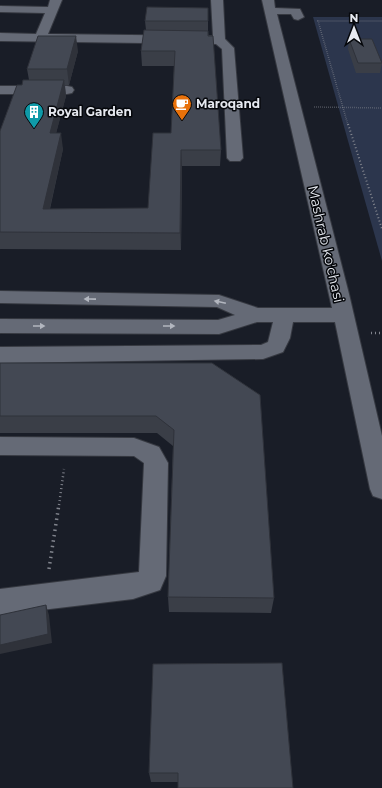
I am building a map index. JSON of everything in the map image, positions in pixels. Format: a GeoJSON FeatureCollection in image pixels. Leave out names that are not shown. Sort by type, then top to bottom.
{"type":"FeatureCollection","features":[{"type":"Feature","properties":{"kind":"street"},"geometry":{"type":"LineString","coordinates":[[217,0],[219,40]]}},
{"type":"Feature","properties":{"kind":"street"},"geometry":{"type":"LineString","coordinates":[[0,9],[54,5],[41,38]]}},
{"type":"Feature","properties":{"kind":"street"},"geometry":{"type":"LineString","coordinates":[[270,6],[296,11],[298,17]]}},
{"type":"Feature","properties":{"kind":"street","name":"Mashrab ko'chasi"},"geometry":{"type":"LineString","coordinates":[[270,6],[343,315],[382,489]]}},
{"type":"Feature","properties":{"kind":"street"},"geometry":{"type":"LineString","coordinates":[[0,37],[219,40],[228,48],[235,158]]}},
{"type":"Feature","properties":{"kind":"street"},"geometry":{"type":"LineString","coordinates":[[0,90],[67,90]]}},
{"type":"Feature","properties":{"kind":"street"},"geometry":{"type":"LineString","coordinates":[[0,297],[219,301],[256,315]]}},
{"type":"Feature","properties":{"kind":"street"},"geometry":{"type":"LineString","coordinates":[[0,326],[219,327],[256,315],[343,315]]}},
{"type":"Feature","properties":{"kind":"street"},"geometry":{"type":"LineString","coordinates":[[0,355],[263,352],[276,347],[280,338],[284,315]]}},
{"type":"Feature","properties":{"kind":"street"},"geometry":{"type":"LineString","coordinates":[[0,446],[134,447],[142,449],[154,457],[156,463],[152,576],[150,581],[133,586],[0,602]]}},
{"type":"Feature","properties":{"kind":"path"},"geometry":{"type":"LineString","coordinates":[[382,21],[318,21],[342,107],[382,229]]}},
{"type":"Feature","properties":{"kind":"path"},"geometry":{"type":"LineString","coordinates":[[294,107],[382,108]]}},
{"type":"Feature","properties":{"kind":"path"},"geometry":{"type":"LineString","coordinates":[[45,596],[67,447]]}},
{"type":"Feature","properties":{"kind":"shaded area"},"geometry":{"type":"Polygon","coordinates":[[[313,17],[382,17],[382,261],[313,17]]]}},
{"type":"Feature","properties":{"kind":"building"},"geometry":{"type":"Polygon","coordinates":[[[147,7],[208,8],[208,21],[145,21],[147,7]]]}},
{"type":"Feature","properties":{"kind":"building"},"geometry":{"type":"Polygon","coordinates":[[[144,30],[208,31],[208,36],[213,36],[221,150],[181,150],[180,233],[0,232],[0,131],[17,85],[22,85],[23,80],[64,80],[50,133],[61,133],[43,209],[148,208],[153,133],[171,133],[175,51],[141,51],[144,30]]]}},
{"type":"Feature","properties":{"kind":"building"},"geometry":{"type":"Polygon","coordinates":[[[38,36],[76,36],[67,69],[27,69],[38,36]]]}},
{"type":"Feature","properties":{"kind":"building"},"geometry":{"type":"Polygon","coordinates":[[[349,39],[372,39],[382,63],[358,63],[349,39]]]}},
{"type":"Feature","properties":{"kind":"building"},"geometry":{"type":"Polygon","coordinates":[[[0,363],[212,363],[260,395],[274,598],[168,597],[174,430],[156,416],[0,416],[0,363]]]}},
{"type":"Feature","properties":{"kind":"building"},"geometry":{"type":"Polygon","coordinates":[[[46,605],[48,634],[0,645],[0,615],[46,605]]]}},
{"type":"Feature","properties":{"kind":"building"},"geometry":{"type":"Polygon","coordinates":[[[282,663],[293,788],[178,788],[178,773],[149,773],[153,664],[282,663]]]}},
{"type":"Feature","properties":{"kind":"place","name":"Maroqand"},"geometry":{"type":"Point","coordinates":[182,121]}},
{"type":"Feature","properties":{"kind":"place","name":"Royal Garden"},"geometry":{"type":"Point","coordinates":[34,129]}}]}
